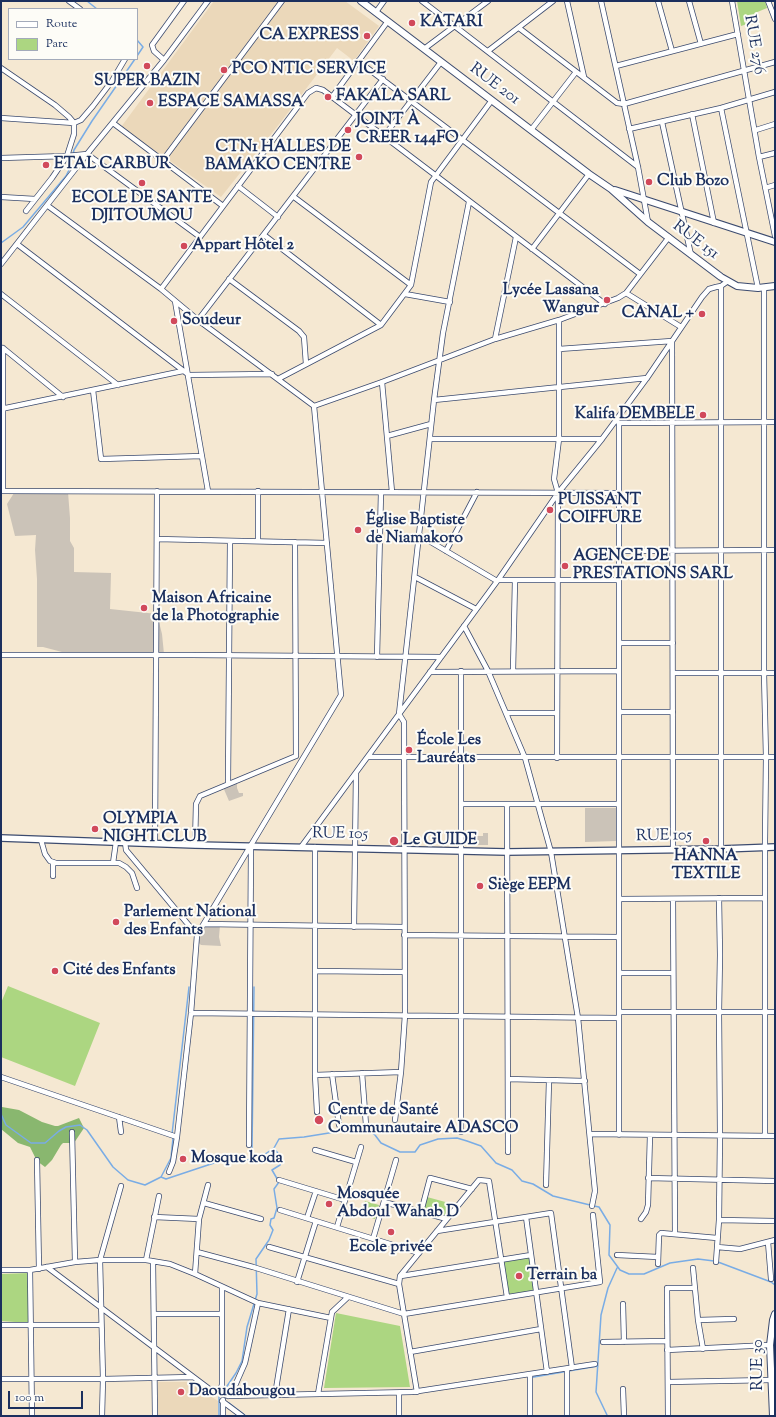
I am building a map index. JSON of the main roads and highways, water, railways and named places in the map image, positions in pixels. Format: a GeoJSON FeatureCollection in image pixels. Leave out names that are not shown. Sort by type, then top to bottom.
{"type":"FeatureCollection","features":[{"type":"Feature","properties":{"kind":"main road","name":"RUE 201"},"geometry":{"type":"LineString","coordinates":[[361,1],[589,174],[612,189]]}},
{"type":"Feature","properties":{"kind":"main road"},"geometry":{"type":"LineString","coordinates":[[612,189],[775,242]]}},
{"type":"Feature","properties":{"kind":"main road","name":"RUE 151"},"geometry":{"type":"LineString","coordinates":[[612,189],[648,222],[721,277],[736,286],[761,288],[775,286]]}},
{"type":"Feature","properties":{"kind":"main road","name":"RUE 30"},"geometry":{"type":"LineString","coordinates":[[773,1416],[770,1345],[775,1314]]}},
{"type":"Feature","properties":{"kind":"waterway"},"geometry":{"type":"LineString","coordinates":[[87,1],[96,8]]}},
{"type":"Feature","properties":{"kind":"waterway"},"geometry":{"type":"LineString","coordinates":[[138,41],[143,47],[138,54]]}},
{"type":"Feature","properties":{"kind":"waterway"},"geometry":{"type":"LineString","coordinates":[[1,243],[23,227],[66,176],[74,150],[134,60]]}},
{"type":"Feature","properties":{"kind":"waterway"},"geometry":{"type":"LineString","coordinates":[[172,1134],[189,987]]}},
{"type":"Feature","properties":{"kind":"waterway"},"geometry":{"type":"LineString","coordinates":[[249,1160],[252,1151],[254,987]]}},
{"type":"Feature","properties":{"kind":"waterway"},"geometry":{"type":"LineString","coordinates":[[1,1114],[6,1125],[31,1143],[45,1143],[66,1127],[80,1125],[87,1130],[113,1167],[128,1180],[145,1185],[161,1177],[166,1179],[217,1162],[258,1159],[274,1148],[279,1139],[304,1137],[360,1128],[368,1130],[375,1135],[381,1143],[400,1152],[415,1152],[420,1145],[438,1139],[457,1138],[467,1141],[481,1146],[496,1163],[512,1170],[522,1181],[533,1184],[553,1196],[590,1205]]}},
{"type":"Feature","properties":{"kind":"waterway"},"geometry":{"type":"LineString","coordinates":[[161,1177],[171,1158],[173,1138]]}},
{"type":"Feature","properties":{"kind":"waterway"},"geometry":{"type":"LineString","coordinates":[[223,1392],[242,1361],[247,1327],[257,1294],[256,1259],[269,1240],[273,1230],[270,1225],[271,1219],[274,1218],[277,1208],[274,1189],[279,1182],[272,1170],[280,1165],[282,1159],[274,1148]]}},
{"type":"Feature","properties":{"kind":"waterway"},"geometry":{"type":"LineString","coordinates":[[594,1206],[599,1207],[610,1225],[609,1255],[620,1270],[629,1274],[644,1274],[670,1263],[698,1259],[714,1261]]}},
{"type":"Feature","properties":{"kind":"waterway"},"geometry":{"type":"LineString","coordinates":[[718,1262],[771,1282],[775,1285]]}},
{"type":"Feature","properties":{"kind":"waterway"},"geometry":{"type":"LineString","coordinates":[[606,1416],[607,1415],[596,1392],[601,1315],[608,1288],[617,1268]]}},
{"type":"Feature","properties":{"kind":"waterway"},"geometry":{"type":"LineString","coordinates":[[528,1416],[528,1378],[598,1366]]}},
{"type":"Feature","properties":{"kind":"waterway"},"geometry":{"type":"LineString","coordinates":[[219,1396],[219,1416]]}},
{"type":"Feature","properties":{"kind":"waterway"},"geometry":{"type":"LineString","coordinates":[[229,1403],[246,1416]]}},
{"type":"Feature","properties":{"kind":"place","name":"KATARI"},"geometry":{"type":"Point","coordinates":[412,23]}},
{"type":"Feature","properties":{"kind":"place","name":"CA EXPRESS"},"geometry":{"type":"Point","coordinates":[367,36]}},
{"type":"Feature","properties":{"kind":"place","name":"SUPER BAZIN"},"geometry":{"type":"Point","coordinates":[147,66]}},
{"type":"Feature","properties":{"kind":"place","name":"PCO NTIC SERVICE"},"geometry":{"type":"Point","coordinates":[224,70]}},
{"type":"Feature","properties":{"kind":"place","name":"FAKALA SARL"},"geometry":{"type":"Point","coordinates":[328,97]}},
{"type":"Feature","properties":{"kind":"place","name":"ESPACE SAMASSA"},"geometry":{"type":"Point","coordinates":[150,103]}},
{"type":"Feature","properties":{"kind":"place","name":"JOINT À CREER 144FO"},"geometry":{"type":"Point","coordinates":[348,130]}},
{"type":"Feature","properties":{"kind":"place","name":"CTN1 HALLES DE BAMAKO CENTRE"},"geometry":{"type":"Point","coordinates":[359,157]}},
{"type":"Feature","properties":{"kind":"place","name":"ETAL CARBUR"},"geometry":{"type":"Point","coordinates":[46,165]}},
{"type":"Feature","properties":{"kind":"place","name":"Club Bozo"},"geometry":{"type":"Point","coordinates":[649,182]}},
{"type":"Feature","properties":{"kind":"place","name":"ECOLE DE SANTE DJITOUMOU"},"geometry":{"type":"Point","coordinates":[142,183]}},
{"type":"Feature","properties":{"kind":"place","name":"Appart Hôtel 2"},"geometry":{"type":"Point","coordinates":[184,246]}},
{"type":"Feature","properties":{"kind":"place","name":"Lycée Lassana Wangur"},"geometry":{"type":"Point","coordinates":[607,300]}},
{"type":"Feature","properties":{"kind":"place","name":"CANAL +"},"geometry":{"type":"Point","coordinates":[702,314]}},
{"type":"Feature","properties":{"kind":"place","name":"Soudeur"},"geometry":{"type":"Point","coordinates":[174,321]}},
{"type":"Feature","properties":{"kind":"place","name":"Kalifa DEMBELE"},"geometry":{"type":"Point","coordinates":[703,415]}},
{"type":"Feature","properties":{"kind":"place","name":"PUISSANT COIFFURE"},"geometry":{"type":"Point","coordinates":[550,510]}},
{"type":"Feature","properties":{"kind":"place","name":"Église Baptiste de Niamakoro"},"geometry":{"type":"Point","coordinates":[358,530]}},
{"type":"Feature","properties":{"kind":"place","name":"AGENCE DE PRESTATIONS SARL"},"geometry":{"type":"Point","coordinates":[565,566]}},
{"type":"Feature","properties":{"kind":"place","name":"Maison Africaine de la Photographie"},"geometry":{"type":"Point","coordinates":[144,608]}},
{"type":"Feature","properties":{"kind":"place","name":"École Les Lauréats"},"geometry":{"type":"Point","coordinates":[409,750]}},
{"type":"Feature","properties":{"kind":"place","name":"OLYMPIA NIGHT CLUB"},"geometry":{"type":"Point","coordinates":[95,829]}},
{"type":"Feature","properties":{"kind":"place","name":"Le GUIDE"},"geometry":{"type":"Point","coordinates":[394,841]}},
{"type":"Feature","properties":{"kind":"place","name":"HANNA TEXTILE"},"geometry":{"type":"Point","coordinates":[706,841]}},
{"type":"Feature","properties":{"kind":"place","name":"Siège EEPM"},"geometry":{"type":"Point","coordinates":[480,886]}},
{"type":"Feature","properties":{"kind":"place","name":"Parlement National des Enfants"},"geometry":{"type":"Point","coordinates":[116,922]}},
{"type":"Feature","properties":{"kind":"place","name":"Cité des Enfants"},"geometry":{"type":"Point","coordinates":[55,971]}},
{"type":"Feature","properties":{"kind":"place","name":"Centre de Santé Communautaire ADASCO"},"geometry":{"type":"Point","coordinates":[319,1120]}},
{"type":"Feature","properties":{"kind":"place","name":"Mosque koda"},"geometry":{"type":"Point","coordinates":[183,1159]}},
{"type":"Feature","properties":{"kind":"place","name":"Mosquée Abdoul Wahab D"},"geometry":{"type":"Point","coordinates":[329,1204]}},
{"type":"Feature","properties":{"kind":"place","name":"Ecole privée"},"geometry":{"type":"Point","coordinates":[391,1232]}},
{"type":"Feature","properties":{"kind":"place","name":"Terrain ba"},"geometry":{"type":"Point","coordinates":[519,1276]}},
{"type":"Feature","properties":{"kind":"place","name":"Daoudabougou"},"geometry":{"type":"Point","coordinates":[181,1392]}}]}
